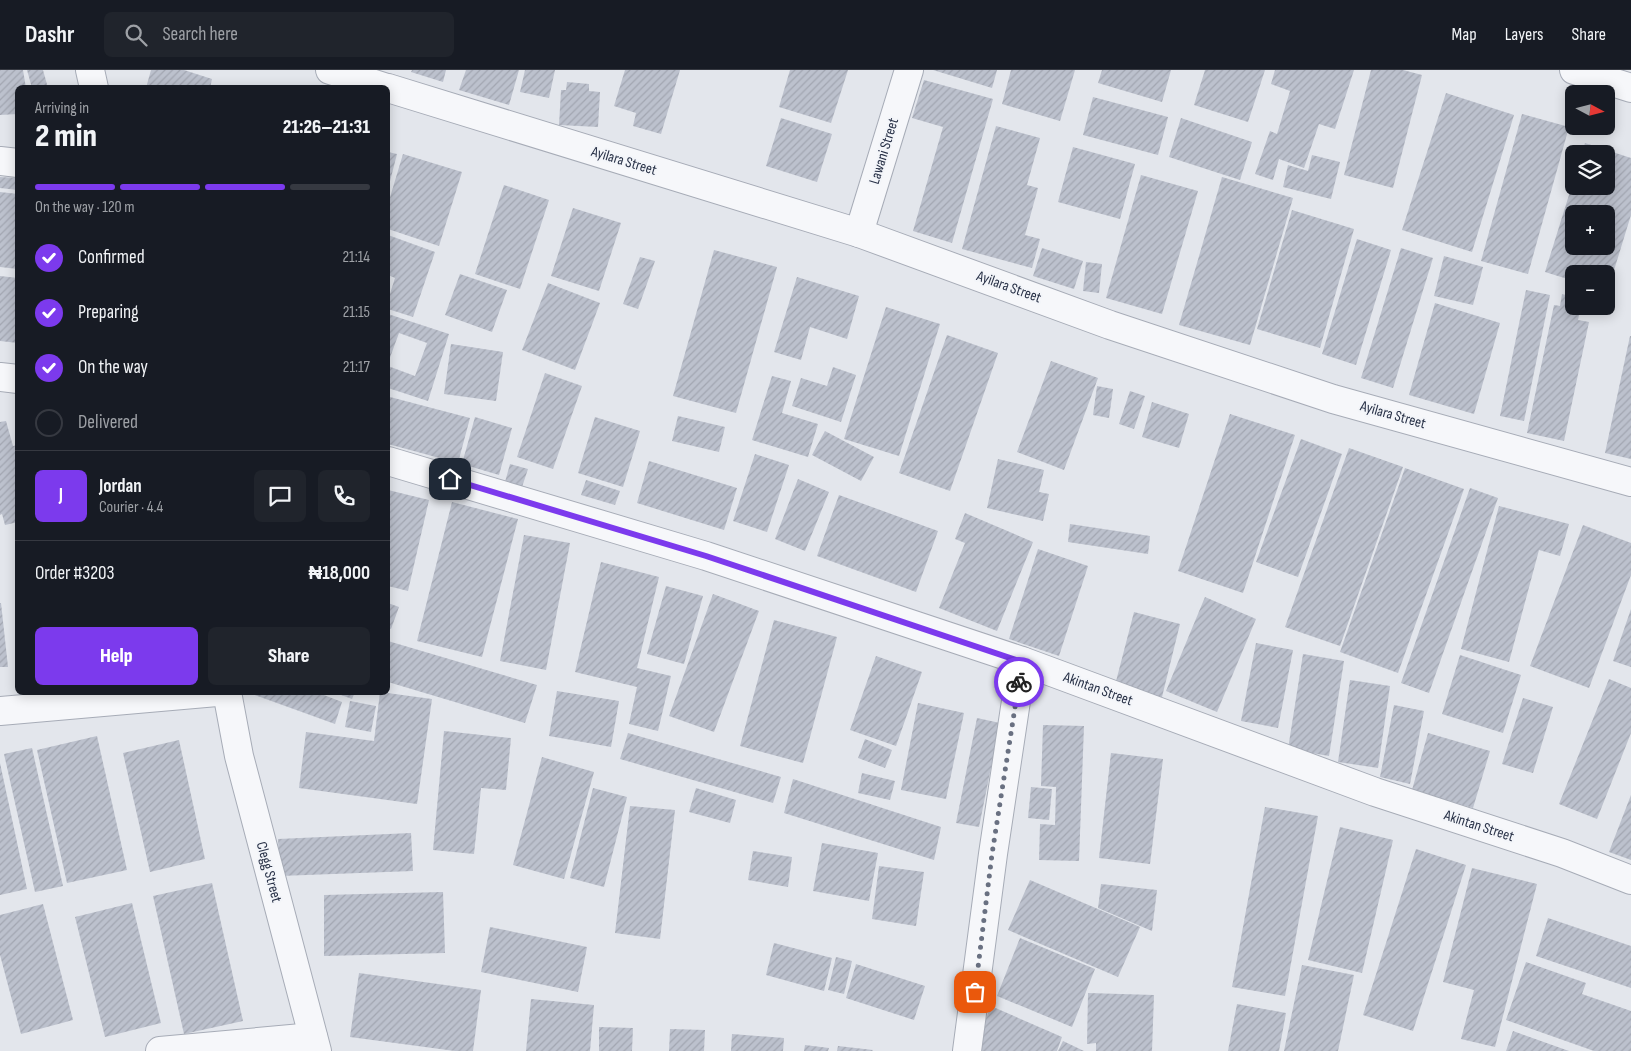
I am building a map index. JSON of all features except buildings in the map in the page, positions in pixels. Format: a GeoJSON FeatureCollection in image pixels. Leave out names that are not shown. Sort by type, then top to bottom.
{"type":"FeatureCollection","features":[{"type":"Feature","properties":{"kind":"street"},"geometry":{"type":"LineString","coordinates":[[90,70],[93,85]]}},
{"type":"Feature","properties":{"kind":"street","name":"Ayilara Street"},"geometry":{"type":"LineString","coordinates":[[330,70],[378,85]]}},
{"type":"Feature","properties":{"kind":"street","name":"Lawani Street"},"geometry":{"type":"LineString","coordinates":[[859,232],[909,70]]}},
{"type":"Feature","properties":{"kind":"street"},"geometry":{"type":"LineString","coordinates":[[1574,70],[1631,88]]}},
{"type":"Feature","properties":{"kind":"street","name":"Ayilara Street"},"geometry":{"type":"LineString","coordinates":[[390,89],[859,232],[1110,325],[1324,396],[1631,482]]}},
{"type":"Feature","properties":{"kind":"street"},"geometry":{"type":"LineString","coordinates":[[0,161],[15,163]]}},
{"type":"Feature","properties":{"kind":"street"},"geometry":{"type":"LineString","coordinates":[[0,377],[15,379]]}},
{"type":"Feature","properties":{"kind":"street","name":"Akintan Street"},"geometry":{"type":"LineString","coordinates":[[390,462],[706,556],[1022,662],[1375,792],[1562,853],[1631,880]]}},
{"type":"Feature","properties":{"kind":"street"},"geometry":{"type":"LineString","coordinates":[[967,1051],[992,854],[1022,662]]}},
{"type":"Feature","properties":{"kind":"street"},"geometry":{"type":"LineString","coordinates":[[0,711],[183,695]]}},
{"type":"Feature","properties":{"kind":"street","name":"Clegg Street"},"geometry":{"type":"LineString","coordinates":[[228,695],[239,756],[315,1044]]}},
{"type":"Feature","properties":{"kind":"street"},"geometry":{"type":"LineString","coordinates":[[169,1051],[315,1044]]}},
{"type":"Feature","properties":{"kind":"way so far"},"geometry":{"type":"LineString","coordinates":[[975,992],[992,854],[1019,682]]}},
{"type":"Feature","properties":{"kind":"route"},"geometry":{"type":"LineString","coordinates":[[450,479],[706,556],[1022,662],[1019,682]]}}]}
